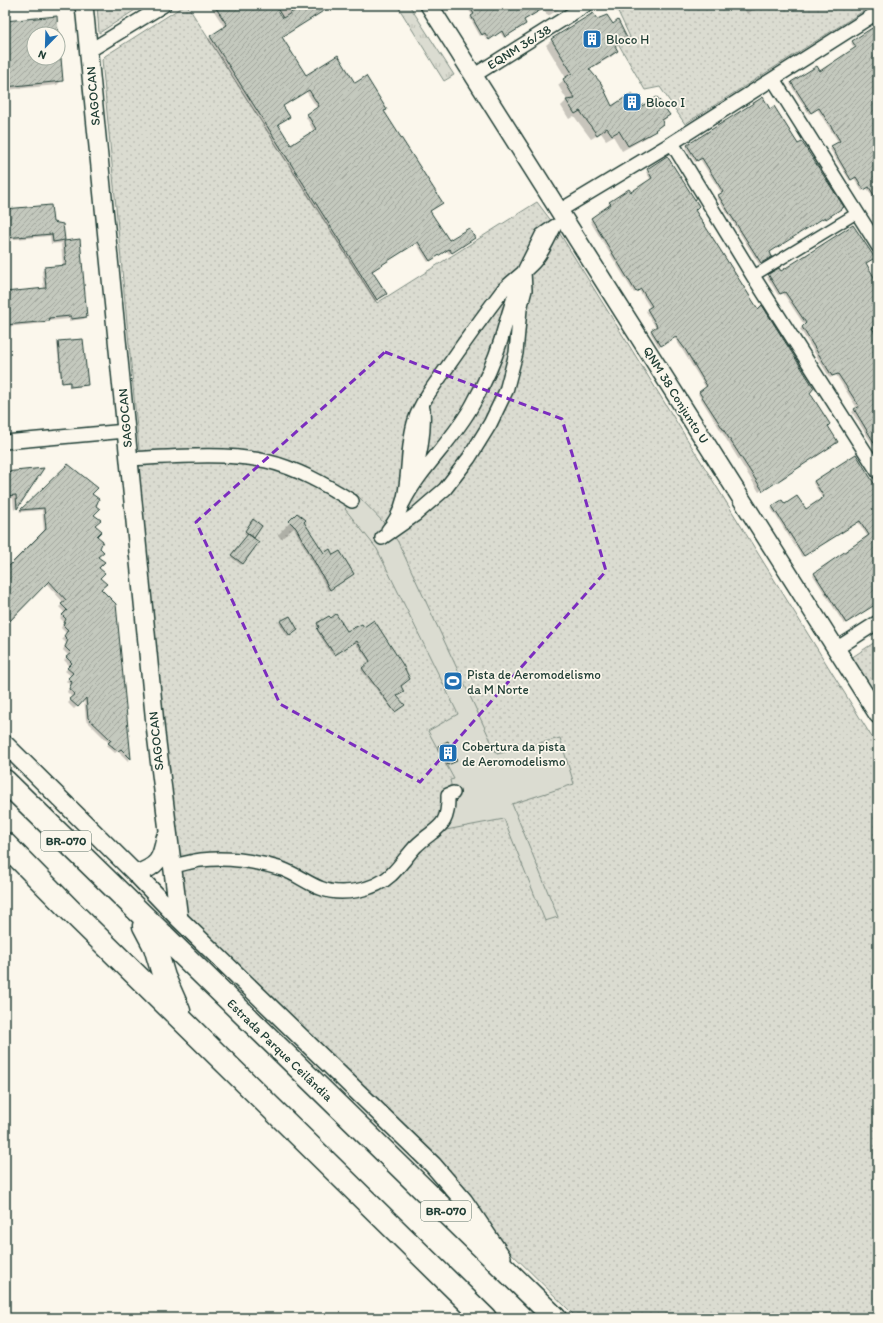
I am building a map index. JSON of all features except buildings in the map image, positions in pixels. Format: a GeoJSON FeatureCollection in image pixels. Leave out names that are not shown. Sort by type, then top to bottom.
{"type":"FeatureCollection","features":[{"type":"Feature","properties":{"kind":"highway","name":"Estrada Parque Ceilândia"},"geometry":{"type":"LineString","coordinates":[[5,781],[555,1318]]}},
{"type":"Feature","properties":{"kind":"highway"},"geometry":{"type":"LineString","coordinates":[[5,844],[485,1318]]}},
{"type":"Feature","properties":{"kind":"highway"},"geometry":{"type":"LineString","coordinates":[[126,900],[147,931],[162,964],[164,977],[183,1021]]}},
{"type":"Feature","properties":{"kind":"highway"},"geometry":{"type":"LineString","coordinates":[[103,942],[135,958],[162,964],[191,974],[214,986]]}},
{"type":"Feature","properties":{"kind":"street","name":"SAGOCAN"},"geometry":{"type":"LineString","coordinates":[[84,5],[128,458],[167,832],[179,919]]}},
{"type":"Feature","properties":{"kind":"street"},"geometry":{"type":"LineString","coordinates":[[89,51],[164,5]]}},
{"type":"Feature","properties":{"kind":"street","name":"QNM 38 Conjunto U"},"geometry":{"type":"LineString","coordinates":[[429,5],[878,715]]}},
{"type":"Feature","properties":{"kind":"street","name":"EQNM 36/38"},"geometry":{"type":"LineString","coordinates":[[473,76],[584,6]]}},
{"type":"Feature","properties":{"kind":"street"},"geometry":{"type":"LineString","coordinates":[[559,211],[672,143],[878,13]]}},
{"type":"Feature","properties":{"kind":"street"},"geometry":{"type":"LineString","coordinates":[[773,79],[878,246]]}},
{"type":"Feature","properties":{"kind":"street"},"geometry":{"type":"LineString","coordinates":[[672,143],[753,276],[878,472]]}},
{"type":"Feature","properties":{"kind":"street"},"geometry":{"type":"LineString","coordinates":[[753,276],[857,213]]}},
{"type":"Feature","properties":{"kind":"street"},"geometry":{"type":"LineString","coordinates":[[403,503],[411,435],[415,420],[422,405],[431,389],[476,325],[504,290],[524,271]]}},
{"type":"Feature","properties":{"kind":"street"},"geometry":{"type":"LineString","coordinates":[[524,271],[526,290],[520,309],[516,353],[506,391],[490,424],[469,458],[445,489],[415,515],[382,538],[394,523],[412,487],[444,448],[473,405],[494,358],[516,288],[524,271]]}},
{"type":"Feature","properties":{"kind":"street"},"geometry":{"type":"LineString","coordinates":[[412,487],[421,446],[424,419],[422,405]]}},
{"type":"Feature","properties":{"kind":"street"},"geometry":{"type":"LineString","coordinates":[[5,442],[126,431]]}},
{"type":"Feature","properties":{"kind":"street"},"geometry":{"type":"LineString","coordinates":[[128,458],[236,457],[267,461],[325,485],[352,501]]}},
{"type":"Feature","properties":{"kind":"street"},"geometry":{"type":"LineString","coordinates":[[836,649],[878,622]]}},
{"type":"Feature","properties":{"kind":"street"},"geometry":{"type":"LineString","coordinates":[[5,744],[136,874],[179,919],[433,1165],[464,1201],[502,1256],[531,1293]]}},
{"type":"Feature","properties":{"kind":"street"},"geometry":{"type":"LineString","coordinates":[[172,866],[199,860],[222,858],[282,870],[320,888],[333,892],[347,892],[361,889],[390,876],[415,847],[443,826],[449,808],[448,795],[453,793]]}},
{"type":"Feature","properties":{"kind":"street","name":"SAGOCAN"},"geometry":{"type":"LineString","coordinates":[[136,874],[148,870],[157,864],[162,853],[167,832]]}},
{"type":"Feature","properties":{"kind":"highlighted area"},"geometry":{"type":"Polygon","coordinates":[[[385,352],[562,419],[606,571],[420,782],[280,704],[196,522],[385,352]]]}},
{"type":"Feature","properties":{"kind":"green space"},"geometry":{"type":"Polygon","coordinates":[[[97,5],[143,5],[99,33],[97,5]]]}},
{"type":"Feature","properties":{"kind":"green space"},"geometry":{"type":"Polygon","coordinates":[[[187,5],[377,303],[537,202],[555,226],[878,747],[878,1318],[577,1318],[493,1235],[191,919],[182,906],[137,463],[139,449],[102,60],[105,56],[187,5]]]}},
{"type":"Feature","properties":{"kind":"green space"},"geometry":{"type":"Polygon","coordinates":[[[397,5],[409,5],[454,75],[444,81],[397,5]]]}},
{"type":"Feature","properties":{"kind":"green space"},"geometry":{"type":"Polygon","coordinates":[[[615,5],[873,5],[685,124],[660,87],[645,90],[619,45],[630,37],[615,5]]]}},
{"type":"Feature","properties":{"kind":"green space","name":"Pista de Aeromodelismo da M Norte"},"geometry":{"type":"Polygon","coordinates":[[[356,494],[388,527],[398,542],[497,754],[560,738],[574,784],[512,804],[558,917],[545,921],[504,819],[446,830],[453,812],[450,780],[454,779],[428,731],[458,714],[377,549],[345,509],[356,494]]]}},
{"type":"Feature","properties":{"kind":"green space"},"geometry":{"type":"Polygon","coordinates":[[[878,640],[878,704],[851,658],[878,640]]]}},
{"type":"Feature","properties":{"kind":"place","name":"Bloco H"},"geometry":{"type":"Point","coordinates":[592,39]}},
{"type":"Feature","properties":{"kind":"place","name":"Bloco I"},"geometry":{"type":"Point","coordinates":[632,102]}},
{"type":"Feature","properties":{"kind":"place","name":"Pista de Aeromodelismo da M Norte"},"geometry":{"type":"Point","coordinates":[453,681]}},
{"type":"Feature","properties":{"kind":"place","name":"Cobertura da pista de Aeromodelismo"},"geometry":{"type":"Point","coordinates":[448,753]}}]}
